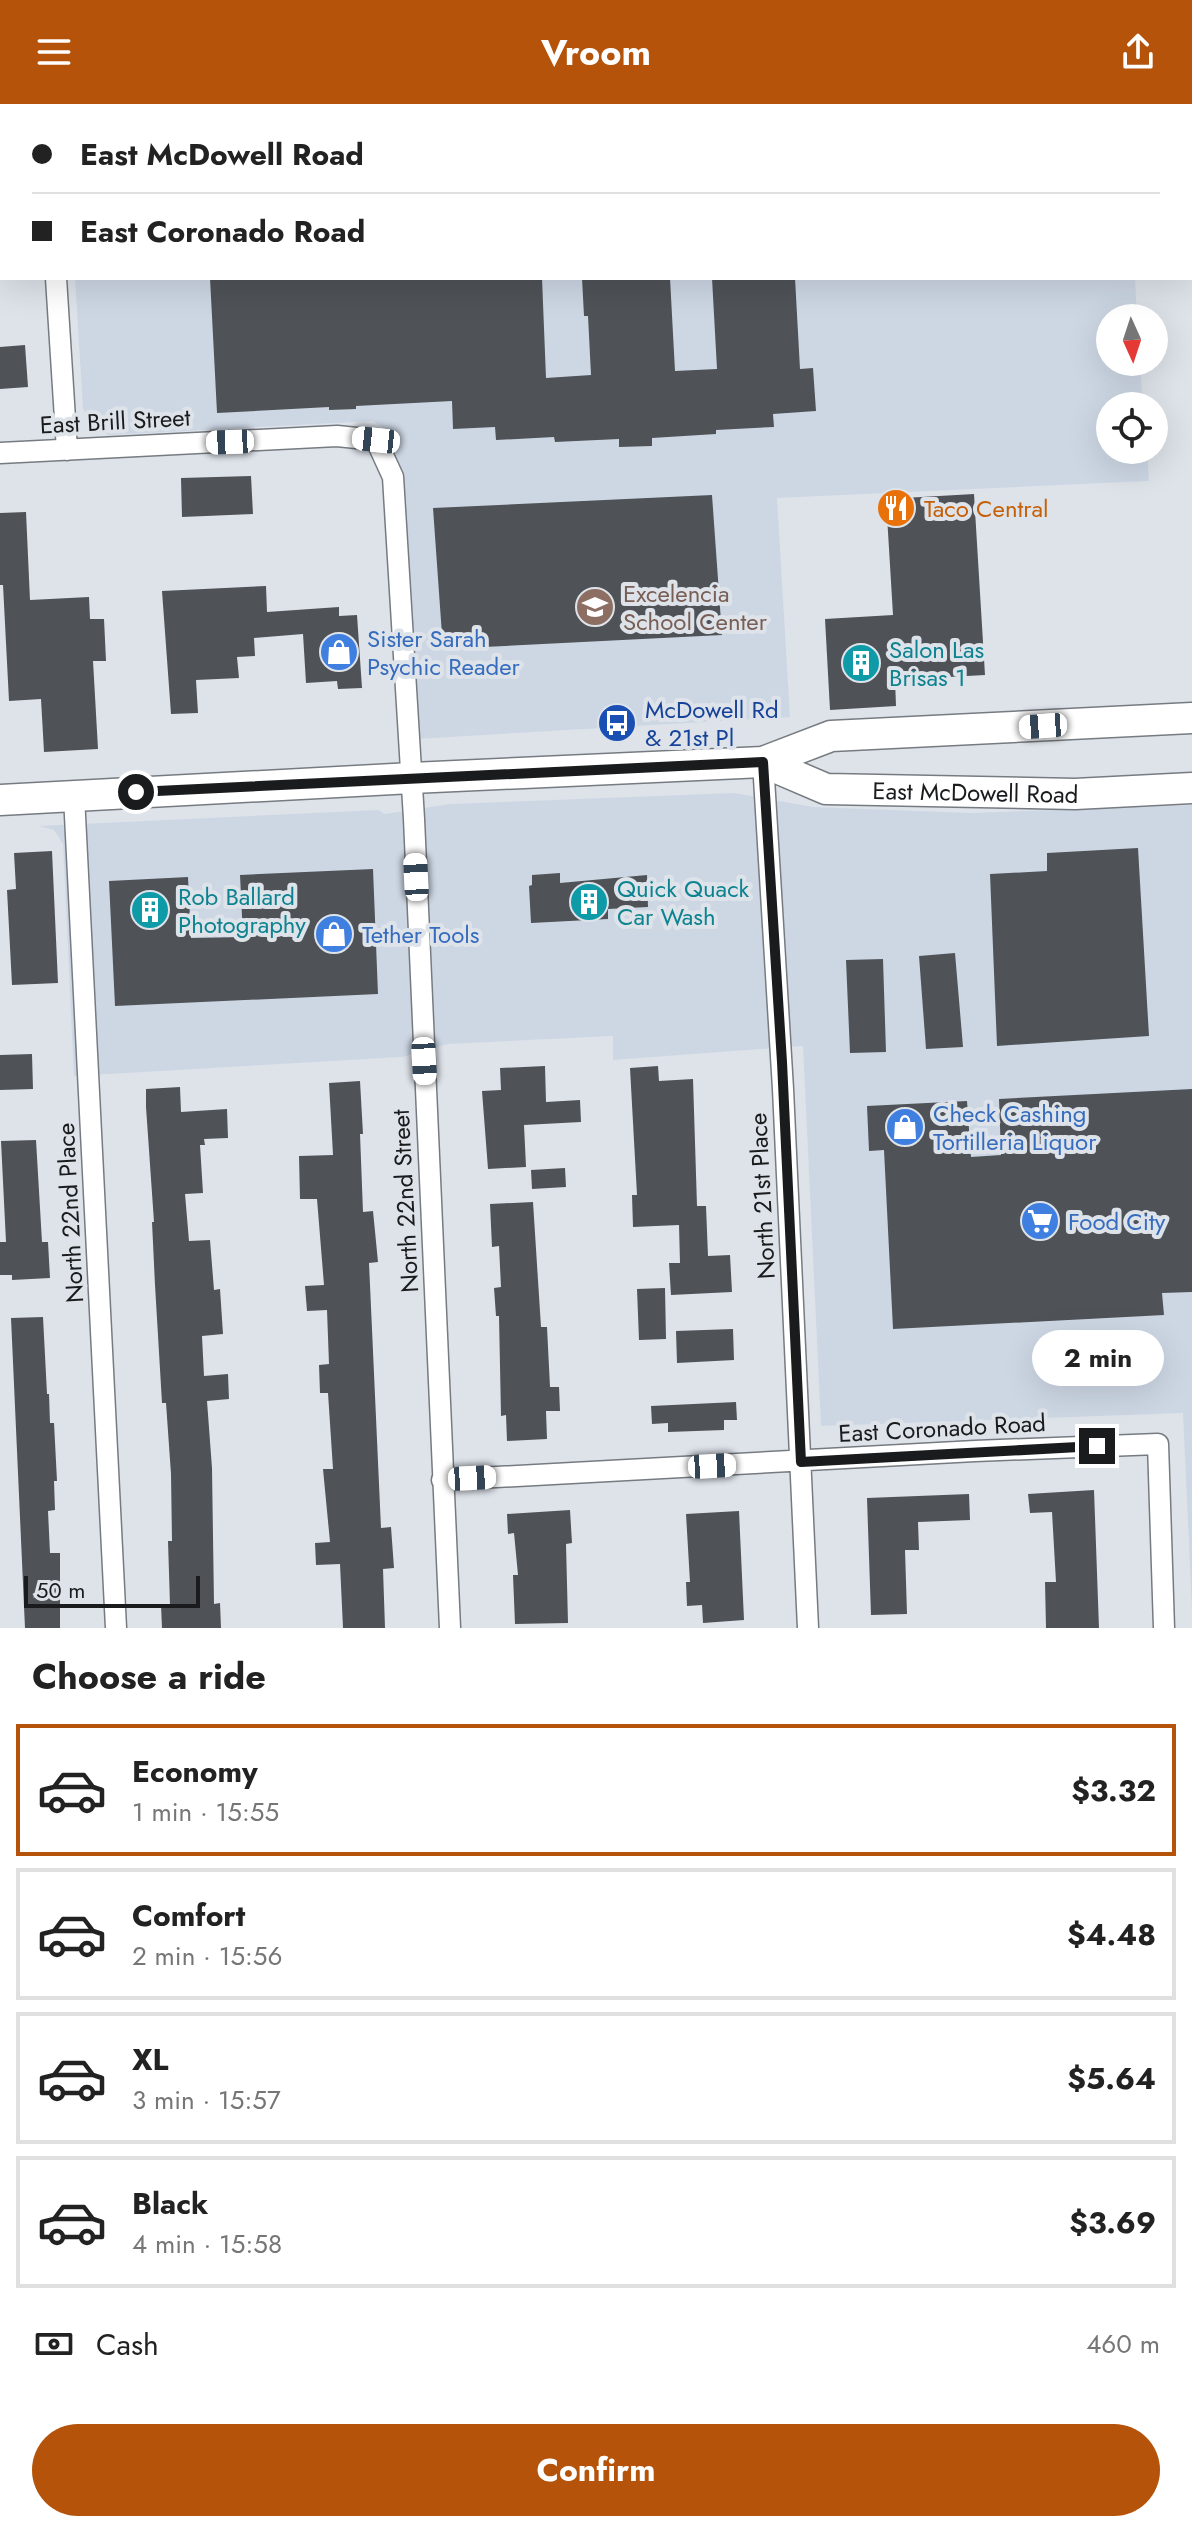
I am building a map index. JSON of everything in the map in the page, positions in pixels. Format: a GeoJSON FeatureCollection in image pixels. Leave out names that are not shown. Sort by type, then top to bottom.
{"type":"FeatureCollection","features":[{"type":"Feature","properties":{"kind":"main road","name":"East McDowell Road"},"geometry":{"type":"LineString","coordinates":[[0,800],[763,762],[831,736],[1192,718]]}},
{"type":"Feature","properties":{"kind":"main road","name":"East McDowell Road"},"geometry":{"type":"LineString","coordinates":[[763,762],[826,789],[1075,794],[1192,788]]}},
{"type":"Feature","properties":{"kind":"street"},"geometry":{"type":"LineString","coordinates":[[56,280],[67,450]]}},
{"type":"Feature","properties":{"kind":"street","name":"East Brill Street"},"geometry":{"type":"LineString","coordinates":[[0,453],[337,436],[376,440]]}},
{"type":"Feature","properties":{"kind":"street","name":"North 22nd Street"},"geometry":{"type":"LineString","coordinates":[[376,440],[393,477],[412,778],[450,1628]]}},
{"type":"Feature","properties":{"kind":"street","name":"North 21st Place"},"geometry":{"type":"LineString","coordinates":[[763,762],[782,1073],[808,1628]]}},
{"type":"Feature","properties":{"kind":"street","name":"North 22nd Place"},"geometry":{"type":"LineString","coordinates":[[74,796],[116,1628]]}},
{"type":"Feature","properties":{"kind":"street","name":"East Coronado Road"},"geometry":{"type":"LineString","coordinates":[[442,1480],[1158,1444],[1164,1628]]}},
{"type":"Feature","properties":{"kind":"shaded area","name":"Excelencia School Center"},"geometry":{"type":"Polygon","coordinates":[[[75,280],[1135,280],[1136,304],[1096,304],[1096,376],[1141,376],[1142,392],[1096,392],[1096,464],[1148,464],[1149,481],[777,498],[790,717],[416,739],[394,435],[373,421],[108,435],[89,422],[83,409],[75,280]]]}},
{"type":"Feature","properties":{"kind":"shaded area"},"geometry":{"type":"Polygon","coordinates":[[[734,793],[813,807],[971,813],[1192,805],[1192,1610],[1183,1413],[821,1426],[803,1046],[613,1060],[613,1036],[448,1044],[402,1057],[74,1076],[63,844],[54,830],[39,826],[378,810],[385,814],[450,804],[734,793]]]}},
{"type":"Feature","properties":{"kind":"building"},"geometry":{"type":"Polygon","coordinates":[[[210,280],[542,280],[546,378],[591,375],[588,316],[584,316],[582,280],[670,280],[675,371],[717,369],[712,280],[795,280],[800,369],[813,368],[816,411],[773,414],[774,427],[652,438],[652,446],[619,447],[619,439],[555,442],[554,437],[496,440],[495,427],[453,429],[452,401],[356,406],[356,409],[329,410],[329,407],[217,413],[210,280]]]}},
{"type":"Feature","properties":{"kind":"building"},"geometry":{"type":"Polygon","coordinates":[[[25,345],[28,387],[0,389],[0,347],[25,345]]]}},
{"type":"Feature","properties":{"kind":"building"},"geometry":{"type":"Polygon","coordinates":[[[251,476],[253,514],[182,517],[181,478],[251,476]]]}},
{"type":"Feature","properties":{"kind":"building"},"geometry":{"type":"Polygon","coordinates":[[[974,494],[985,675],[895,680],[896,706],[830,710],[825,619],[893,615],[886,499],[974,494]]]}},
{"type":"Feature","properties":{"kind":"building"},"geometry":{"type":"Polygon","coordinates":[[[712,495],[722,635],[443,649],[433,508],[712,495]]]}},
{"type":"Feature","properties":{"kind":"building"},"geometry":{"type":"Polygon","coordinates":[[[26,512],[30,600],[89,597],[90,619],[104,619],[106,661],[93,661],[98,749],[44,752],[41,699],[9,701],[3,585],[0,585],[0,513],[26,512]]]}},
{"type":"Feature","properties":{"kind":"building"},"geometry":{"type":"Polygon","coordinates":[[[266,586],[267,612],[339,607],[339,616],[357,615],[362,688],[338,689],[337,681],[306,683],[303,634],[254,638],[255,656],[237,657],[239,678],[196,680],[198,713],[171,714],[162,591],[266,586]]]}},
{"type":"Feature","properties":{"kind":"building"},"geometry":{"type":"Polygon","coordinates":[[[1138,848],[1149,1036],[997,1046],[990,874],[1047,871],[1047,853],[1138,848]]]}},
{"type":"Feature","properties":{"kind":"building"},"geometry":{"type":"Polygon","coordinates":[[[52,851],[58,983],[12,985],[7,890],[16,889],[14,853],[52,851]]]}},
{"type":"Feature","properties":{"kind":"building"},"geometry":{"type":"Polygon","coordinates":[[[373,869],[378,994],[115,1006],[109,881],[188,877],[191,938],[243,937],[240,875],[373,869]]]}},
{"type":"Feature","properties":{"kind":"building","name":"Quick Quack Car Wash"},"geometry":{"type":"Polygon","coordinates":[[[560,873],[560,883],[647,875],[648,907],[608,909],[608,919],[531,923],[529,886],[532,885],[532,875],[560,873]]]}},
{"type":"Feature","properties":{"kind":"building"},"geometry":{"type":"Polygon","coordinates":[[[955,953],[963,1047],[926,1049],[919,956],[955,953]]]}},
{"type":"Feature","properties":{"kind":"building"},"geometry":{"type":"Polygon","coordinates":[[[883,959],[886,1052],[850,1053],[846,960],[883,959]]]}},
{"type":"Feature","properties":{"kind":"building"},"geometry":{"type":"Polygon","coordinates":[[[32,1054],[33,1089],[0,1090],[0,1055],[32,1054]]]}},
{"type":"Feature","properties":{"kind":"building"},"geometry":{"type":"Polygon","coordinates":[[[545,1066],[546,1102],[580,1100],[581,1122],[524,1125],[526,1167],[488,1169],[482,1091],[501,1090],[500,1068],[545,1066]]]}},
{"type":"Feature","properties":{"kind":"building"},"geometry":{"type":"Polygon","coordinates":[[[658,1066],[659,1081],[693,1079],[697,1206],[706,1206],[708,1256],[730,1255],[732,1292],[671,1295],[669,1263],[680,1263],[679,1225],[633,1227],[632,1195],[637,1195],[630,1068],[658,1066]]]}},
{"type":"Feature","properties":{"kind":"building"},"geometry":{"type":"Polygon","coordinates":[[[360,1081],[363,1212],[373,1211],[378,1262],[369,1263],[381,1528],[391,1527],[394,1568],[383,1569],[385,1628],[343,1628],[340,1564],[316,1565],[315,1543],[330,1542],[323,1469],[333,1469],[328,1393],[320,1393],[319,1365],[329,1364],[327,1310],[307,1311],[305,1286],[324,1285],[317,1199],[300,1199],[299,1156],[333,1155],[329,1083],[360,1081]]]}},
{"type":"Feature","properties":{"kind":"building"},"geometry":{"type":"Polygon","coordinates":[[[180,1087],[181,1112],[227,1109],[228,1138],[204,1139],[205,1145],[200,1145],[203,1193],[185,1194],[189,1241],[210,1240],[214,1290],[220,1289],[223,1334],[202,1336],[204,1376],[228,1374],[229,1399],[207,1401],[212,1468],[214,1604],[220,1603],[221,1628],[162,1628],[161,1605],[170,1605],[168,1541],[172,1541],[171,1474],[166,1403],[162,1403],[146,1089],[180,1087]]]}},
{"type":"Feature","properties":{"kind":"building","name":"Food City"},"geometry":{"type":"Polygon","coordinates":[[[1192,1089],[1192,1292],[1162,1293],[1164,1315],[893,1329],[884,1150],[869,1151],[867,1106],[967,1101],[971,1157],[1001,1155],[999,1099],[1192,1089]]]}},
{"type":"Feature","properties":{"kind":"building"},"geometry":{"type":"Polygon","coordinates":[[[36,1140],[42,1242],[48,1242],[50,1278],[12,1280],[12,1275],[0,1275],[0,1242],[6,1242],[1,1141],[36,1140]]]}},
{"type":"Feature","properties":{"kind":"building"},"geometry":{"type":"Polygon","coordinates":[[[565,1168],[566,1187],[532,1189],[531,1170],[565,1168]]]}},
{"type":"Feature","properties":{"kind":"building"},"geometry":{"type":"Polygon","coordinates":[[[533,1202],[541,1327],[547,1327],[550,1387],[559,1387],[560,1411],[546,1411],[547,1439],[507,1441],[506,1415],[501,1416],[499,1316],[496,1316],[494,1288],[501,1287],[499,1246],[492,1247],[490,1204],[533,1202]]]}},
{"type":"Feature","properties":{"kind":"building"},"geometry":{"type":"Polygon","coordinates":[[[665,1288],[666,1339],[639,1340],[637,1289],[665,1288]]]}},
{"type":"Feature","properties":{"kind":"building"},"geometry":{"type":"Polygon","coordinates":[[[43,1317],[47,1394],[50,1423],[54,1423],[57,1481],[54,1481],[55,1510],[48,1511],[50,1553],[60,1553],[60,1628],[25,1628],[11,1318],[43,1317]]]}},
{"type":"Feature","properties":{"kind":"building"},"geometry":{"type":"Polygon","coordinates":[[[733,1329],[734,1360],[677,1363],[676,1331],[733,1329]]]}},
{"type":"Feature","properties":{"kind":"building"},"geometry":{"type":"Polygon","coordinates":[[[736,1402],[737,1420],[724,1420],[724,1430],[668,1432],[668,1423],[652,1424],[651,1406],[736,1402]]]}},
{"type":"Feature","properties":{"kind":"building"},"geometry":{"type":"Polygon","coordinates":[[[1094,1490],[1099,1628],[1046,1628],[1045,1582],[1056,1582],[1052,1512],[1030,1513],[1028,1494],[1094,1490]]]}},
{"type":"Feature","properties":{"kind":"building"},"geometry":{"type":"Polygon","coordinates":[[[969,1494],[970,1520],[918,1522],[919,1550],[905,1550],[907,1614],[871,1615],[867,1498],[969,1494]]]}},
{"type":"Feature","properties":{"kind":"building"},"geometry":{"type":"Polygon","coordinates":[[[570,1510],[572,1543],[566,1544],[568,1623],[515,1624],[513,1575],[518,1575],[514,1533],[508,1534],[507,1514],[570,1510]]]}},
{"type":"Feature","properties":{"kind":"building"},"geometry":{"type":"Polygon","coordinates":[[[739,1511],[744,1620],[703,1623],[702,1605],[687,1606],[686,1582],[690,1582],[686,1514],[739,1511]]]}},
{"type":"Feature","properties":{"kind":"place","name":"Taco Central"},"geometry":{"type":"Point","coordinates":[896,508]}},
{"type":"Feature","properties":{"kind":"place","name":"Excelencia School Center"},"geometry":{"type":"Point","coordinates":[595,607]}},
{"type":"Feature","properties":{"kind":"place","name":"Sister Sarah Psychic Reader"},"geometry":{"type":"Point","coordinates":[339,652]}},
{"type":"Feature","properties":{"kind":"place","name":"Salon Las Brisas 1"},"geometry":{"type":"Point","coordinates":[861,663]}},
{"type":"Feature","properties":{"kind":"place","name":"McDowell Rd & 21st Pl"},"geometry":{"type":"Point","coordinates":[617,723]}},
{"type":"Feature","properties":{"kind":"place","name":"Quick Quack Car Wash"},"geometry":{"type":"Point","coordinates":[589,902]}},
{"type":"Feature","properties":{"kind":"place","name":"Rob Ballard Photography"},"geometry":{"type":"Point","coordinates":[150,910]}},
{"type":"Feature","properties":{"kind":"place","name":"Tether Tools"},"geometry":{"type":"Point","coordinates":[334,934]}},
{"type":"Feature","properties":{"kind":"place","name":"Check Cashing Tortilleria Liquor"},"geometry":{"type":"Point","coordinates":[905,1127]}},
{"type":"Feature","properties":{"kind":"place","name":"Food City"},"geometry":{"type":"Point","coordinates":[1040,1221]}},
{"type":"Feature","properties":{"kind":"route"},"geometry":{"type":"LineString","coordinates":[[136,792],[763,762],[782,1062],[801,1462],[1097,1446]]}}]}
